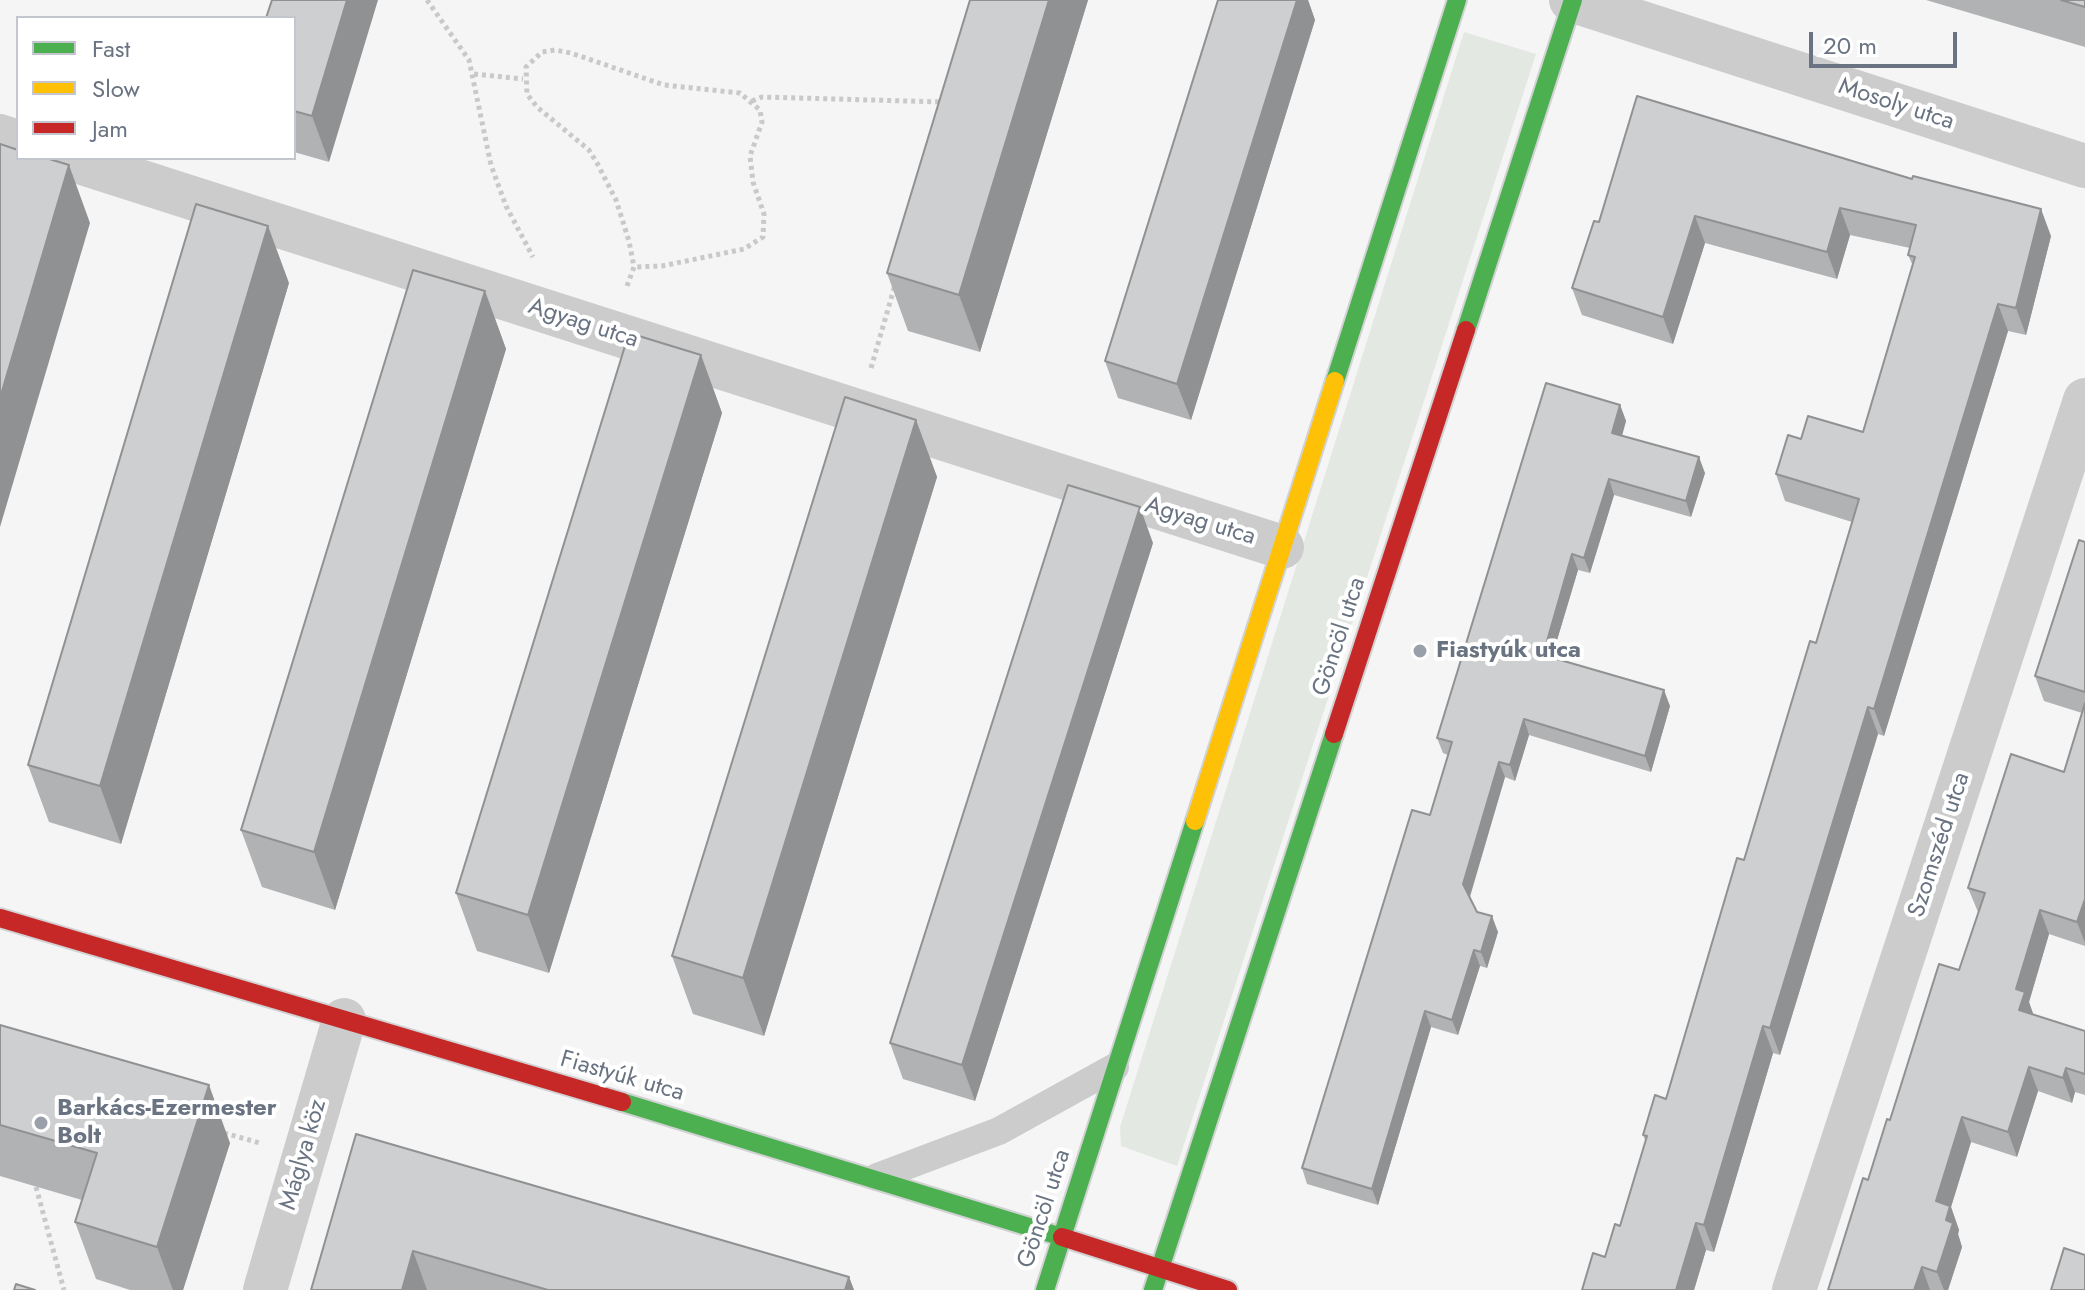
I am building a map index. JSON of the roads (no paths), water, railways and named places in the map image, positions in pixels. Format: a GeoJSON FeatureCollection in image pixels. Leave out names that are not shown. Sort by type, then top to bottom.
{"type":"FeatureCollection","features":[{"type":"Feature","properties":{"kind":"street","name":"Göncöl utca"},"geometry":{"type":"LineString","coordinates":[[1045,1290],[1457,0]]}},
{"type":"Feature","properties":{"kind":"street","name":"Göncöl utca"},"geometry":{"type":"LineString","coordinates":[[1153,1290],[1572,0]]}},
{"type":"Feature","properties":{"kind":"street","name":"Mosoly utca"},"geometry":{"type":"LineString","coordinates":[[1572,0],[2085,166]]}},
{"type":"Feature","properties":{"kind":"street","name":"Agyag utca"},"geometry":{"type":"LineString","coordinates":[[73,160],[1282,547]]}},
{"type":"Feature","properties":{"kind":"street","name":"Szomszéd utca"},"geometry":{"type":"LineString","coordinates":[[1794,1290],[2085,400]]}},
{"type":"Feature","properties":{"kind":"street","name":"Fiastyúk utca"},"geometry":{"type":"LineString","coordinates":[[0,918],[877,1177],[1228,1290]]}},
{"type":"Feature","properties":{"kind":"street","name":"Máglya köz"},"geometry":{"type":"LineString","coordinates":[[265,1290],[344,1020]]}},
{"type":"Feature","properties":{"kind":"lane"},"geometry":{"type":"LineString","coordinates":[[877,1177],[999,1131],[1115,1067]]}},
{"type":"Feature","properties":{"kind":"place","name":"Fiastyúk utca"},"geometry":{"type":"Point","coordinates":[1420,651]}},
{"type":"Feature","properties":{"kind":"place","name":"Barkács-Ezermester Bolt"},"geometry":{"type":"Point","coordinates":[41,1123]}}]}
